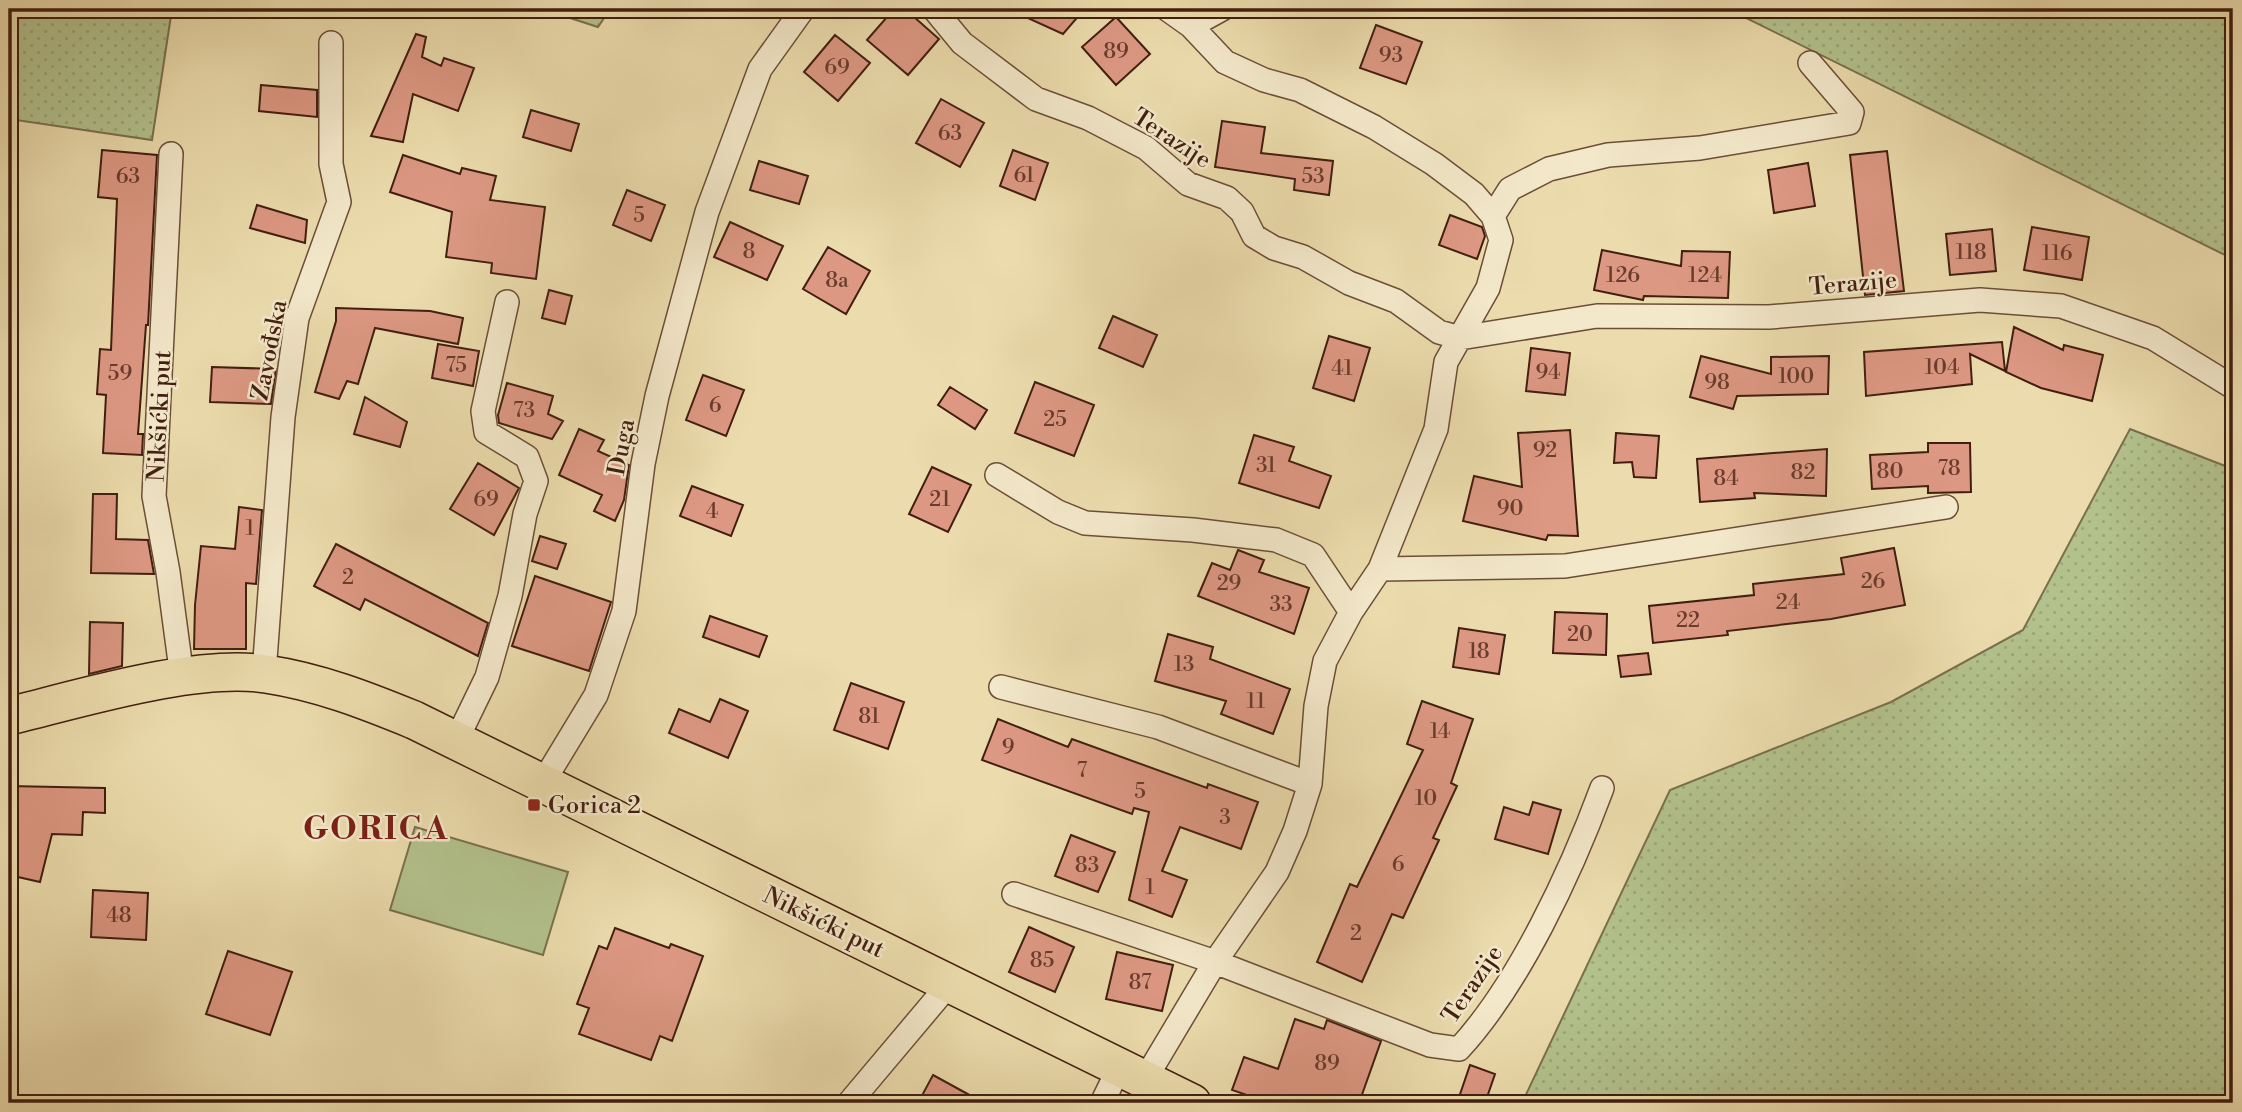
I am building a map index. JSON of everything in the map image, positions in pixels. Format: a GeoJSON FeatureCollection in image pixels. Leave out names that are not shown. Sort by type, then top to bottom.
{"type":"FeatureCollection","features":[{"type":"Feature","properties":{"kind":"main road","name":"Nikšićki put"},"geometry":{"type":"LineString","coordinates":[[9,716],[182,677],[264,673],[332,687],[414,720],[1192,1103]]}},
{"type":"Feature","properties":{"kind":"street","name":"Duga"},"geometry":{"type":"LineString","coordinates":[[542,784],[596,695],[624,611],[637,503],[657,396],[707,212],[760,69],[803,9]]}},
{"type":"Feature","properties":{"kind":"street","name":"Terazije"},"geometry":{"type":"LineString","coordinates":[[934,9],[962,43],[1036,99],[1088,118],[1146,148],[1188,184],[1227,198],[1242,212],[1254,236],[1274,248],[1303,257],[1349,283],[1396,301],[1439,332],[1460,338],[1597,316],[1769,317],[1980,300],[2062,306],[2153,338],[2233,387]]}},
{"type":"Feature","properties":{"kind":"street"},"geometry":{"type":"LineString","coordinates":[[1102,1103],[1132,1074],[1215,962],[1277,872],[1295,831],[1310,783],[1316,706],[1325,661],[1351,612],[1380,569],[1436,429],[1446,362],[1488,288],[1501,240],[1493,216],[1474,194],[1434,164],[1374,127],[1300,90],[1264,80],[1225,62],[1192,18],[1167,9]]}},
{"type":"Feature","properties":{"kind":"street"},"geometry":{"type":"LineString","coordinates":[[1192,18],[1222,9]]}},
{"type":"Feature","properties":{"kind":"street","name":"Zavođska"},"geometry":{"type":"LineString","coordinates":[[264,673],[283,417],[297,318],[339,202],[331,164],[331,43]]}},
{"type":"Feature","properties":{"kind":"street"},"geometry":{"type":"LineString","coordinates":[[1493,216],[1510,190],[1549,169],[1608,155],[1700,148],[1849,123],[1852,112],[1810,64]]}},
{"type":"Feature","properties":{"kind":"street","name":"Nikšićki put"},"geometry":{"type":"LineString","coordinates":[[171,154],[154,496],[169,572],[182,677]]}},
{"type":"Feature","properties":{"kind":"street"},"geometry":{"type":"LineString","coordinates":[[456,741],[487,677],[510,596],[525,514],[536,481],[527,457],[486,432],[483,411],[507,302]]}},
{"type":"Feature","properties":{"kind":"street"},"geometry":{"type":"LineString","coordinates":[[997,475],[1058,512],[1085,523],[1193,530],[1276,540],[1313,555],[1351,612]]}},
{"type":"Feature","properties":{"kind":"street"},"geometry":{"type":"LineString","coordinates":[[1380,569],[1565,566],[1946,507]]}},
{"type":"Feature","properties":{"kind":"street"},"geometry":{"type":"LineString","coordinates":[[1001,687],[1158,727],[1310,783]]}},
{"type":"Feature","properties":{"kind":"street","name":"Terazije"},"geometry":{"type":"LineString","coordinates":[[1014,894],[1215,962],[1430,1045],[1459,1049],[1485,1021],[1550,908],[1602,788]]}},
{"type":"Feature","properties":{"kind":"street"},"geometry":{"type":"LineString","coordinates":[[849,1103],[950,984]]}},
{"type":"Feature","properties":{"kind":"green space"},"geometry":{"type":"Polygon","coordinates":[[[9,9],[172,9],[152,140],[9,119],[9,9]]]}},
{"type":"Feature","properties":{"kind":"green space"},"geometry":{"type":"Polygon","coordinates":[[[542,9],[610,9],[598,27],[542,9]]]}},
{"type":"Feature","properties":{"kind":"green space"},"geometry":{"type":"Polygon","coordinates":[[[1728,9],[2233,9],[2233,259],[1728,9]]]}},
{"type":"Feature","properties":{"kind":"green space"},"geometry":{"type":"Polygon","coordinates":[[[2130,429],[2233,469],[2233,1103],[1522,1103],[1670,790],[1891,702],[2023,630],[2130,429]]]}},
{"type":"Feature","properties":{"kind":"green space"},"geometry":{"type":"Polygon","coordinates":[[[415,827],[568,872],[543,955],[390,910],[415,827]]]}},
{"type":"Feature","properties":{"kind":"building"},"geometry":{"type":"Polygon","coordinates":[[[894,9],[905,9],[939,39],[908,75],[867,40],[894,9]]]}},
{"type":"Feature","properties":{"kind":"building"},"geometry":{"type":"Polygon","coordinates":[[[1008,9],[1063,9],[1076,19],[1063,34],[1008,9]]]}},
{"type":"Feature","properties":{"kind":"building"},"geometry":{"type":"Polygon","coordinates":[[[1116,17],[1150,54],[1116,85],[1082,47],[1116,17]]]}},
{"type":"Feature","properties":{"kind":"building"},"geometry":{"type":"Polygon","coordinates":[[[1376,25],[1422,42],[1406,84],[1360,68],[1376,25]]]}},
{"type":"Feature","properties":{"kind":"building"},"geometry":{"type":"Polygon","coordinates":[[[416,34],[426,37],[422,57],[441,66],[444,58],[474,68],[458,111],[413,94],[403,142],[371,136],[416,34]]]}},
{"type":"Feature","properties":{"kind":"building"},"geometry":{"type":"Polygon","coordinates":[[[835,35],[870,63],[838,101],[804,72],[835,35]]]}},
{"type":"Feature","properties":{"kind":"building"},"geometry":{"type":"Polygon","coordinates":[[[261,85],[317,90],[317,117],[259,111],[261,85]]]}},
{"type":"Feature","properties":{"kind":"building"},"geometry":{"type":"Polygon","coordinates":[[[941,99],[984,123],[960,167],[916,143],[941,99]]]}},
{"type":"Feature","properties":{"kind":"building"},"geometry":{"type":"Polygon","coordinates":[[[531,110],[579,124],[571,151],[523,137],[531,110]]]}},
{"type":"Feature","properties":{"kind":"building"},"geometry":{"type":"Polygon","coordinates":[[[1222,121],[1265,127],[1261,153],[1333,161],[1329,195],[1294,190],[1295,179],[1215,167],[1222,121]]]}},
{"type":"Feature","properties":{"kind":"building"},"geometry":{"type":"Polygon","coordinates":[[[102,150],[157,155],[148,325],[138,434],[143,434],[142,455],[103,453],[106,395],[97,394],[100,349],[111,350],[117,199],[98,197],[102,150]]]}},
{"type":"Feature","properties":{"kind":"building"},"geometry":{"type":"Polygon","coordinates":[[[1013,150],[1048,163],[1035,200],[1000,186],[1013,150]]]}},
{"type":"Feature","properties":{"kind":"building"},"geometry":{"type":"Polygon","coordinates":[[[1887,151],[1904,291],[1865,295],[1850,155],[1887,151]]]}},
{"type":"Feature","properties":{"kind":"building"},"geometry":{"type":"Polygon","coordinates":[[[403,155],[460,174],[462,168],[496,176],[490,200],[545,207],[536,279],[491,273],[492,263],[446,257],[452,212],[390,192],[403,155]]]}},
{"type":"Feature","properties":{"kind":"building"},"geometry":{"type":"Polygon","coordinates":[[[759,161],[808,176],[799,204],[750,190],[759,161]]]}},
{"type":"Feature","properties":{"kind":"building"},"geometry":{"type":"Polygon","coordinates":[[[1808,163],[1815,206],[1774,213],[1768,170],[1808,163]]]}},
{"type":"Feature","properties":{"kind":"building"},"geometry":{"type":"Polygon","coordinates":[[[627,190],[665,205],[651,241],[613,225],[627,190]]]}},
{"type":"Feature","properties":{"kind":"building"},"geometry":{"type":"Polygon","coordinates":[[[257,205],[307,220],[305,243],[250,228],[257,205]]]}},
{"type":"Feature","properties":{"kind":"building"},"geometry":{"type":"Polygon","coordinates":[[[1450,215],[1482,227],[1485,236],[1477,259],[1439,245],[1450,215]]]}},
{"type":"Feature","properties":{"kind":"building"},"geometry":{"type":"Polygon","coordinates":[[[730,222],[783,246],[767,280],[714,257],[730,222]]]}},
{"type":"Feature","properties":{"kind":"building"},"geometry":{"type":"Polygon","coordinates":[[[2032,227],[2089,237],[2082,280],[2024,270],[2032,227]]]}},
{"type":"Feature","properties":{"kind":"building"},"geometry":{"type":"Polygon","coordinates":[[[1992,229],[1996,271],[1950,275],[1946,234],[1992,229]]]}},
{"type":"Feature","properties":{"kind":"building"},"geometry":{"type":"Polygon","coordinates":[[[828,247],[870,271],[846,314],[803,289],[828,247]]]}},
{"type":"Feature","properties":{"kind":"building"},"geometry":{"type":"Polygon","coordinates":[[[1602,250],[1681,266],[1682,251],[1730,252],[1728,298],[1644,296],[1643,300],[1594,290],[1602,250]]]}},
{"type":"Feature","properties":{"kind":"building"},"geometry":{"type":"Polygon","coordinates":[[[549,290],[572,296],[565,324],[542,318],[549,290]]]}},
{"type":"Feature","properties":{"kind":"building"},"geometry":{"type":"Polygon","coordinates":[[[336,308],[430,311],[463,318],[458,344],[375,328],[358,384],[347,381],[339,399],[315,392],[336,321],[336,308]]]}},
{"type":"Feature","properties":{"kind":"building"},"geometry":{"type":"Polygon","coordinates":[[[1113,316],[1157,335],[1143,367],[1099,348],[1113,316]]]}},
{"type":"Feature","properties":{"kind":"building"},"geometry":{"type":"Polygon","coordinates":[[[2014,327],[2063,350],[2064,345],[2103,355],[2092,401],[2041,388],[2006,372],[2014,327]]]}},
{"type":"Feature","properties":{"kind":"building"},"geometry":{"type":"Polygon","coordinates":[[[1329,336],[1370,348],[1354,401],[1313,388],[1329,336]]]}},
{"type":"Feature","properties":{"kind":"building"},"geometry":{"type":"Polygon","coordinates":[[[2002,342],[2005,371],[1970,354],[1972,384],[1866,396],[1864,352],[2002,342]]]}},
{"type":"Feature","properties":{"kind":"building"},"geometry":{"type":"Polygon","coordinates":[[[438,344],[479,351],[473,386],[432,378],[438,344]]]}},
{"type":"Feature","properties":{"kind":"building"},"geometry":{"type":"Polygon","coordinates":[[[1531,348],[1570,353],[1565,395],[1526,391],[1531,348]]]}},
{"type":"Feature","properties":{"kind":"building"},"geometry":{"type":"Polygon","coordinates":[[[1701,356],[1771,374],[1771,357],[1829,356],[1828,394],[1737,396],[1733,409],[1690,397],[1701,356]]]}},
{"type":"Feature","properties":{"kind":"building"},"geometry":{"type":"Polygon","coordinates":[[[212,367],[276,369],[271,404],[210,402],[212,367]]]}},
{"type":"Feature","properties":{"kind":"building"},"geometry":{"type":"Polygon","coordinates":[[[703,375],[744,390],[726,436],[686,420],[703,375]]]}},
{"type":"Feature","properties":{"kind":"building"},"geometry":{"type":"Polygon","coordinates":[[[1035,382],[1094,405],[1074,456],[1015,433],[1035,382]]]}},
{"type":"Feature","properties":{"kind":"building"},"geometry":{"type":"Polygon","coordinates":[[[507,383],[553,396],[548,414],[563,421],[552,439],[499,423],[498,415],[507,383]]]}},
{"type":"Feature","properties":{"kind":"building"},"geometry":{"type":"Polygon","coordinates":[[[950,387],[987,410],[975,429],[938,405],[950,387]]]}},
{"type":"Feature","properties":{"kind":"building"},"geometry":{"type":"Polygon","coordinates":[[[365,397],[407,422],[400,447],[354,434],[365,397]]]}},
{"type":"Feature","properties":{"kind":"building"},"geometry":{"type":"Polygon","coordinates":[[[579,429],[604,440],[598,451],[629,465],[624,500],[615,521],[594,511],[602,495],[559,475],[579,429]]]}},
{"type":"Feature","properties":{"kind":"building"},"geometry":{"type":"Polygon","coordinates":[[[1570,430],[1578,536],[1548,535],[1546,540],[1463,521],[1474,476],[1522,487],[1518,433],[1570,430]]]}},
{"type":"Feature","properties":{"kind":"building"},"geometry":{"type":"Polygon","coordinates":[[[1616,433],[1659,436],[1656,478],[1634,477],[1632,462],[1614,463],[1616,433]]]}},
{"type":"Feature","properties":{"kind":"building"},"geometry":{"type":"Polygon","coordinates":[[[1254,435],[1294,447],[1289,461],[1331,476],[1319,508],[1239,483],[1254,435]]]}},
{"type":"Feature","properties":{"kind":"building"},"geometry":{"type":"Polygon","coordinates":[[[1928,443],[1970,443],[1971,492],[1928,493],[1928,486],[1872,489],[1870,455],[1928,452],[1928,443]]]}},
{"type":"Feature","properties":{"kind":"building"},"geometry":{"type":"Polygon","coordinates":[[[1827,449],[1826,496],[1754,493],[1755,498],[1700,502],[1697,459],[1827,449]]]}},
{"type":"Feature","properties":{"kind":"building"},"geometry":{"type":"Polygon","coordinates":[[[478,463],[519,488],[494,535],[450,509],[478,463]]]}},
{"type":"Feature","properties":{"kind":"building"},"geometry":{"type":"Polygon","coordinates":[[[932,467],[971,485],[948,532],[909,514],[932,467]]]}},
{"type":"Feature","properties":{"kind":"building"},"geometry":{"type":"Polygon","coordinates":[[[692,486],[743,505],[731,536],[680,516],[692,486]]]}},
{"type":"Feature","properties":{"kind":"building"},"geometry":{"type":"Polygon","coordinates":[[[93,494],[117,494],[116,539],[148,540],[154,574],[91,573],[93,494]]]}},
{"type":"Feature","properties":{"kind":"building"},"geometry":{"type":"Polygon","coordinates":[[[239,507],[262,510],[256,584],[246,583],[246,649],[194,649],[201,546],[235,549],[239,507]]]}},
{"type":"Feature","properties":{"kind":"building"},"geometry":{"type":"Polygon","coordinates":[[[540,536],[566,544],[557,569],[532,561],[540,536]]]}},
{"type":"Feature","properties":{"kind":"building"},"geometry":{"type":"Polygon","coordinates":[[[336,544],[488,623],[478,656],[365,599],[360,610],[314,586],[336,544]]]}},
{"type":"Feature","properties":{"kind":"building"},"geometry":{"type":"Polygon","coordinates":[[[1894,548],[1905,605],[1831,619],[1727,631],[1728,635],[1653,643],[1649,606],[1754,595],[1753,584],[1844,574],[1841,558],[1894,548]]]}},
{"type":"Feature","properties":{"kind":"building"},"geometry":{"type":"Polygon","coordinates":[[[1238,550],[1264,560],[1259,572],[1309,588],[1294,634],[1198,596],[1212,563],[1230,570],[1238,550]]]}},
{"type":"Feature","properties":{"kind":"building"},"geometry":{"type":"Polygon","coordinates":[[[535,576],[611,602],[589,671],[512,646],[535,576]]]}},
{"type":"Feature","properties":{"kind":"building"},"geometry":{"type":"Polygon","coordinates":[[[1555,612],[1607,614],[1606,655],[1553,653],[1555,612]]]}},
{"type":"Feature","properties":{"kind":"building"},"geometry":{"type":"Polygon","coordinates":[[[710,616],[767,636],[759,657],[703,637],[710,616]]]}},
{"type":"Feature","properties":{"kind":"building"},"geometry":{"type":"Polygon","coordinates":[[[90,622],[123,623],[122,666],[89,674],[90,622]]]}},
{"type":"Feature","properties":{"kind":"building"},"geometry":{"type":"Polygon","coordinates":[[[1459,628],[1505,635],[1499,674],[1453,667],[1459,628]]]}},
{"type":"Feature","properties":{"kind":"building"},"geometry":{"type":"Polygon","coordinates":[[[1168,634],[1213,647],[1210,659],[1290,689],[1273,734],[1221,714],[1226,701],[1155,681],[1168,634]]]}},
{"type":"Feature","properties":{"kind":"building"},"geometry":{"type":"Polygon","coordinates":[[[1648,653],[1651,674],[1621,677],[1618,656],[1648,653]]]}},
{"type":"Feature","properties":{"kind":"building"},"geometry":{"type":"Polygon","coordinates":[[[851,683],[904,702],[888,749],[834,730],[851,683]]]}},
{"type":"Feature","properties":{"kind":"building"},"geometry":{"type":"Polygon","coordinates":[[[720,699],[748,711],[728,758],[669,733],[679,709],[710,722],[720,699]]]}},
{"type":"Feature","properties":{"kind":"building"},"geometry":{"type":"Polygon","coordinates":[[[1422,701],[1473,719],[1451,783],[1457,786],[1433,838],[1439,840],[1403,918],[1392,914],[1362,982],[1317,962],[1350,884],[1357,887],[1423,750],[1407,744],[1422,701]]]}},
{"type":"Feature","properties":{"kind":"building"},"geometry":{"type":"Polygon","coordinates":[[[998,719],[1068,747],[1072,739],[1207,788],[1208,784],[1258,802],[1241,849],[1180,827],[1162,871],[1187,880],[1172,917],[1129,900],[1149,812],[1134,808],[1132,814],[982,760],[998,719]]]}},
{"type":"Feature","properties":{"kind":"building"},"geometry":{"type":"Polygon","coordinates":[[[9,786],[105,788],[105,813],[83,812],[82,835],[52,834],[40,882],[9,875],[18,834],[9,833],[9,786]]]}},
{"type":"Feature","properties":{"kind":"building"},"geometry":{"type":"Polygon","coordinates":[[[1533,802],[1561,810],[1548,854],[1495,839],[1504,807],[1529,815],[1533,802]]]}},
{"type":"Feature","properties":{"kind":"building"},"geometry":{"type":"Polygon","coordinates":[[[1071,835],[1115,852],[1098,892],[1055,876],[1071,835]]]}},
{"type":"Feature","properties":{"kind":"building"},"geometry":{"type":"Polygon","coordinates":[[[93,890],[148,893],[146,940],[91,937],[93,890]]]}},
{"type":"Feature","properties":{"kind":"building"},"geometry":{"type":"Polygon","coordinates":[[[1029,927],[1074,947],[1055,992],[1009,972],[1029,927]]]}},
{"type":"Feature","properties":{"kind":"building"},"geometry":{"type":"Polygon","coordinates":[[[615,928],[669,948],[671,944],[703,956],[672,1041],[660,1036],[651,1060],[579,1034],[589,1008],[577,1004],[599,946],[607,949],[615,928]]]}},
{"type":"Feature","properties":{"kind":"building"},"geometry":{"type":"Polygon","coordinates":[[[228,951],[292,972],[270,1035],[206,1014],[228,951]]]}},
{"type":"Feature","properties":{"kind":"building"},"geometry":{"type":"Polygon","coordinates":[[[1117,952],[1173,965],[1162,1011],[1106,999],[1117,952]]]}},
{"type":"Feature","properties":{"kind":"building"},"geometry":{"type":"Polygon","coordinates":[[[1295,1019],[1324,1029],[1327,1020],[1381,1041],[1359,1103],[1270,1103],[1232,1090],[1244,1057],[1278,1069],[1295,1019]]]}},
{"type":"Feature","properties":{"kind":"building"},"geometry":{"type":"Polygon","coordinates":[[[1470,1065],[1495,1074],[1485,1103],[1457,1103],[1470,1065]]]}},
{"type":"Feature","properties":{"kind":"building"},"geometry":{"type":"Polygon","coordinates":[[[933,1075],[984,1103],[918,1103],[933,1075]]]}},
{"type":"Feature","properties":{"kind":"place","name":"Gorica 2"},"geometry":{"type":"Point","coordinates":[534,805]}},
{"type":"Feature","properties":{"kind":"district","name":"GORICA"},"geometry":{"type":"Point","coordinates":[376,828]}}]}
